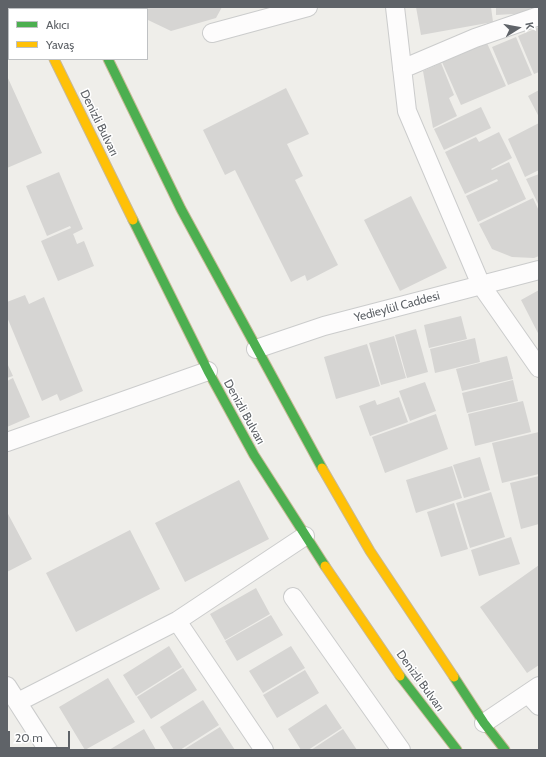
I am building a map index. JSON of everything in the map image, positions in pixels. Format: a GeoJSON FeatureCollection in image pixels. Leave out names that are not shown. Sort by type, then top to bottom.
{"type":"FeatureCollection","features":[{"type":"Feature","properties":{"kind":"highway","name":"Denizli Bulvarı"},"geometry":{"type":"LineString","coordinates":[[54,60],[208,371],[254,455],[403,681],[457,750]]}},
{"type":"Feature","properties":{"kind":"highway"},"geometry":{"type":"LineString","coordinates":[[108,60],[181,209],[300,429],[370,551],[484,723],[505,750]]}},
{"type":"Feature","properties":{"kind":"street"},"geometry":{"type":"LineString","coordinates":[[212,33],[308,7]]}},
{"type":"Feature","properties":{"kind":"street"},"geometry":{"type":"LineString","coordinates":[[395,7],[407,111],[481,285],[539,368]]}},
{"type":"Feature","properties":{"kind":"street"},"geometry":{"type":"LineString","coordinates":[[402,69],[475,38],[539,16]]}},
{"type":"Feature","properties":{"kind":"street","name":"Yedieylül Caddesi"},"geometry":{"type":"LineString","coordinates":[[256,349],[324,326],[539,270]]}},
{"type":"Feature","properties":{"kind":"street"},"geometry":{"type":"LineString","coordinates":[[7,442],[208,371]]}},
{"type":"Feature","properties":{"kind":"street"},"geometry":{"type":"LineString","coordinates":[[18,702],[177,621],[306,536]]}},
{"type":"Feature","properties":{"kind":"street"},"geometry":{"type":"LineString","coordinates":[[292,597],[401,750]]}},
{"type":"Feature","properties":{"kind":"street"},"geometry":{"type":"LineString","coordinates":[[177,621],[264,750]]}},
{"type":"Feature","properties":{"kind":"street"},"geometry":{"type":"LineString","coordinates":[[7,686],[48,750]]}},
{"type":"Feature","properties":{"kind":"street"},"geometry":{"type":"LineString","coordinates":[[484,723],[535,695]]}},
{"type":"Feature","properties":{"kind":"building"},"geometry":{"type":"Polygon","coordinates":[[[222,7],[216,18],[171,31],[148,20],[148,8],[145,8],[222,7]]]}},
{"type":"Feature","properties":{"kind":"building"},"geometry":{"type":"Polygon","coordinates":[[[416,7],[491,7],[493,22],[421,35],[416,7]]]}},
{"type":"Feature","properties":{"kind":"building"},"geometry":{"type":"Polygon","coordinates":[[[496,7],[530,7],[531,13],[496,15],[496,7]]]}},
{"type":"Feature","properties":{"kind":"building"},"geometry":{"type":"Polygon","coordinates":[[[539,27],[539,72],[534,74],[518,36],[539,27]]]}},
{"type":"Feature","properties":{"kind":"building"},"geometry":{"type":"Polygon","coordinates":[[[516,37],[532,75],[508,85],[492,47],[516,37]]]}},
{"type":"Feature","properties":{"kind":"building"},"geometry":{"type":"Polygon","coordinates":[[[487,43],[506,86],[461,105],[442,62],[487,43]]]}},
{"type":"Feature","properties":{"kind":"building"},"geometry":{"type":"Polygon","coordinates":[[[441,63],[454,95],[449,98],[457,116],[433,128],[423,71],[441,63]]]}},
{"type":"Feature","properties":{"kind":"building"},"geometry":{"type":"Polygon","coordinates":[[[7,76],[42,153],[7,168],[7,76]]]}},
{"type":"Feature","properties":{"kind":"building"},"geometry":{"type":"Polygon","coordinates":[[[286,88],[309,134],[287,144],[303,176],[295,180],[338,265],[307,281],[305,275],[291,282],[235,170],[225,175],[203,130],[286,88]]]}},
{"type":"Feature","properties":{"kind":"building"},"geometry":{"type":"Polygon","coordinates":[[[539,90],[539,117],[528,96],[539,90]]]}},
{"type":"Feature","properties":{"kind":"building"},"geometry":{"type":"Polygon","coordinates":[[[481,107],[491,128],[444,150],[434,129],[481,107]]]}},
{"type":"Feature","properties":{"kind":"building"},"geometry":{"type":"Polygon","coordinates":[[[539,123],[539,170],[525,177],[508,139],[539,123]]]}},
{"type":"Feature","properties":{"kind":"building"},"geometry":{"type":"Polygon","coordinates":[[[499,132],[512,158],[491,169],[492,170],[509,162],[526,199],[478,222],[466,196],[498,181],[497,179],[465,194],[445,152],[476,137],[479,142],[499,132]]]}},
{"type":"Feature","properties":{"kind":"building"},"geometry":{"type":"Polygon","coordinates":[[[59,172],[83,229],[73,234],[77,244],[84,241],[94,266],[58,281],[41,241],[71,228],[70,226],[47,236],[26,186],[59,172]]]}},
{"type":"Feature","properties":{"kind":"building"},"geometry":{"type":"Polygon","coordinates":[[[539,174],[539,206],[526,179],[539,174]]]}},
{"type":"Feature","properties":{"kind":"building"},"geometry":{"type":"Polygon","coordinates":[[[411,196],[447,268],[400,291],[364,220],[411,196]]]}},
{"type":"Feature","properties":{"kind":"building"},"geometry":{"type":"Polygon","coordinates":[[[533,198],[539,211],[539,256],[534,258],[512,257],[492,249],[479,224],[533,198]]]}},
{"type":"Feature","properties":{"kind":"building"},"geometry":{"type":"Polygon","coordinates":[[[539,290],[539,335],[521,300],[539,290]]]}},
{"type":"Feature","properties":{"kind":"building"},"geometry":{"type":"Polygon","coordinates":[[[25,295],[29,304],[44,297],[83,391],[60,401],[57,394],[42,401],[7,317],[7,302],[25,295]]]}},
{"type":"Feature","properties":{"kind":"building"},"geometry":{"type":"Polygon","coordinates":[[[461,316],[467,339],[429,348],[424,325],[461,316]]]}},
{"type":"Feature","properties":{"kind":"building"},"geometry":{"type":"Polygon","coordinates":[[[416,329],[428,372],[407,378],[395,335],[416,329]]]}},
{"type":"Feature","properties":{"kind":"building"},"geometry":{"type":"Polygon","coordinates":[[[394,336],[406,378],[381,385],[369,343],[394,336]]]}},
{"type":"Feature","properties":{"kind":"building"},"geometry":{"type":"Polygon","coordinates":[[[475,338],[480,362],[435,373],[430,349],[475,338]]]}},
{"type":"Feature","properties":{"kind":"building"},"geometry":{"type":"Polygon","coordinates":[[[367,344],[380,386],[336,399],[324,357],[367,344]]]}},
{"type":"Feature","properties":{"kind":"building"},"geometry":{"type":"Polygon","coordinates":[[[507,356],[513,379],[462,391],[456,369],[507,356]]]}},
{"type":"Feature","properties":{"kind":"building"},"geometry":{"type":"Polygon","coordinates":[[[7,363],[13,376],[7,378],[7,363]]]}},
{"type":"Feature","properties":{"kind":"building"},"geometry":{"type":"Polygon","coordinates":[[[13,378],[30,417],[7,427],[7,381],[13,378]]]}},
{"type":"Feature","properties":{"kind":"building"},"geometry":{"type":"Polygon","coordinates":[[[513,380],[518,401],[467,413],[462,393],[513,380]]]}},
{"type":"Feature","properties":{"kind":"building"},"geometry":{"type":"Polygon","coordinates":[[[425,382],[436,411],[410,421],[399,391],[425,382]]]}},
{"type":"Feature","properties":{"kind":"building"},"geometry":{"type":"Polygon","coordinates":[[[399,397],[408,422],[370,436],[359,406],[375,400],[377,405],[399,397]]]}},
{"type":"Feature","properties":{"kind":"building"},"geometry":{"type":"Polygon","coordinates":[[[523,401],[531,432],[475,446],[468,414],[523,401]]]}},
{"type":"Feature","properties":{"kind":"building"},"geometry":{"type":"Polygon","coordinates":[[[436,414],[448,449],[385,473],[372,437],[436,414]]]}},
{"type":"Feature","properties":{"kind":"building"},"geometry":{"type":"Polygon","coordinates":[[[539,432],[539,474],[502,483],[492,443],[539,432]]]}},
{"type":"Feature","properties":{"kind":"building"},"geometry":{"type":"Polygon","coordinates":[[[480,457],[490,490],[464,498],[453,465],[480,457]]]}},
{"type":"Feature","properties":{"kind":"building"},"geometry":{"type":"Polygon","coordinates":[[[452,466],[462,498],[416,513],[406,480],[452,466]]]}},
{"type":"Feature","properties":{"kind":"building"},"geometry":{"type":"Polygon","coordinates":[[[539,476],[539,524],[521,529],[510,483],[539,476]]]}},
{"type":"Feature","properties":{"kind":"building"},"geometry":{"type":"Polygon","coordinates":[[[239,480],[269,539],[185,582],[155,523],[239,480]]]}},
{"type":"Feature","properties":{"kind":"building"},"geometry":{"type":"Polygon","coordinates":[[[491,492],[505,537],[470,548],[456,503],[491,492]]]}},
{"type":"Feature","properties":{"kind":"building"},"geometry":{"type":"Polygon","coordinates":[[[454,503],[468,549],[441,557],[427,512],[454,503]]]}},
{"type":"Feature","properties":{"kind":"building"},"geometry":{"type":"Polygon","coordinates":[[[7,512],[32,559],[7,572],[7,512]]]}},
{"type":"Feature","properties":{"kind":"building"},"geometry":{"type":"Polygon","coordinates":[[[130,530],[160,589],[76,632],[46,573],[130,530]]]}},
{"type":"Feature","properties":{"kind":"building"},"geometry":{"type":"Polygon","coordinates":[[[511,537],[520,564],[479,576],[471,550],[511,537]]]}},
{"type":"Feature","properties":{"kind":"building"},"geometry":{"type":"Polygon","coordinates":[[[539,565],[539,665],[527,673],[480,607],[539,565]]]}},
{"type":"Feature","properties":{"kind":"building"},"geometry":{"type":"Polygon","coordinates":[[[256,588],[270,614],[225,640],[210,614],[256,588]]]}},
{"type":"Feature","properties":{"kind":"building"},"geometry":{"type":"Polygon","coordinates":[[[271,615],[283,635],[237,661],[225,641],[271,615]]]}},
{"type":"Feature","properties":{"kind":"building"},"geometry":{"type":"Polygon","coordinates":[[[169,646],[182,667],[136,696],[123,675],[169,646]]]}},
{"type":"Feature","properties":{"kind":"building"},"geometry":{"type":"Polygon","coordinates":[[[291,646],[305,668],[263,693],[249,671],[291,646]]]}},
{"type":"Feature","properties":{"kind":"building"},"geometry":{"type":"Polygon","coordinates":[[[183,668],[197,690],[151,719],[137,697],[183,668]]]}},
{"type":"Feature","properties":{"kind":"building"},"geometry":{"type":"Polygon","coordinates":[[[305,670],[319,693],[277,718],[263,695],[305,670]]]}},
{"type":"Feature","properties":{"kind":"building"},"geometry":{"type":"Polygon","coordinates":[[[108,678],[135,722],[85,750],[59,707],[108,678]]]}},
{"type":"Feature","properties":{"kind":"building"},"geometry":{"type":"Polygon","coordinates":[[[203,700],[219,725],[180,750],[174,750],[160,727],[203,700]]]}},
{"type":"Feature","properties":{"kind":"building"},"geometry":{"type":"Polygon","coordinates":[[[326,704],[342,728],[308,750],[301,750],[288,729],[326,704]]]}},
{"type":"Feature","properties":{"kind":"building"},"geometry":{"type":"Polygon","coordinates":[[[220,727],[235,750],[183,750],[220,727]]]}},
{"type":"Feature","properties":{"kind":"building"},"geometry":{"type":"Polygon","coordinates":[[[144,729],[156,750],[109,750],[144,729]]]}},
{"type":"Feature","properties":{"kind":"building"},"geometry":{"type":"Polygon","coordinates":[[[343,729],[357,750],[311,750],[343,729]]]}},
{"type":"Feature","properties":{"kind":"traffic: fast"},"geometry":{"type":"LineString","coordinates":[[108,60],[181,209],[322,468]]}},
{"type":"Feature","properties":{"kind":"traffic: fast"},"geometry":{"type":"LineString","coordinates":[[133,220],[208,371],[254,455],[325,566]]}},
{"type":"Feature","properties":{"kind":"traffic: fast"},"geometry":{"type":"LineString","coordinates":[[400,676],[457,750]]}},
{"type":"Feature","properties":{"kind":"traffic: fast"},"geometry":{"type":"LineString","coordinates":[[454,677],[484,723],[505,750]]}},
{"type":"Feature","properties":{"kind":"traffic: slow"},"geometry":{"type":"LineString","coordinates":[[54,60],[133,220]]}},
{"type":"Feature","properties":{"kind":"traffic: slow"},"geometry":{"type":"LineString","coordinates":[[322,468],[370,551],[454,677]]}},
{"type":"Feature","properties":{"kind":"traffic: slow"},"geometry":{"type":"LineString","coordinates":[[325,566],[400,676]]}}]}
